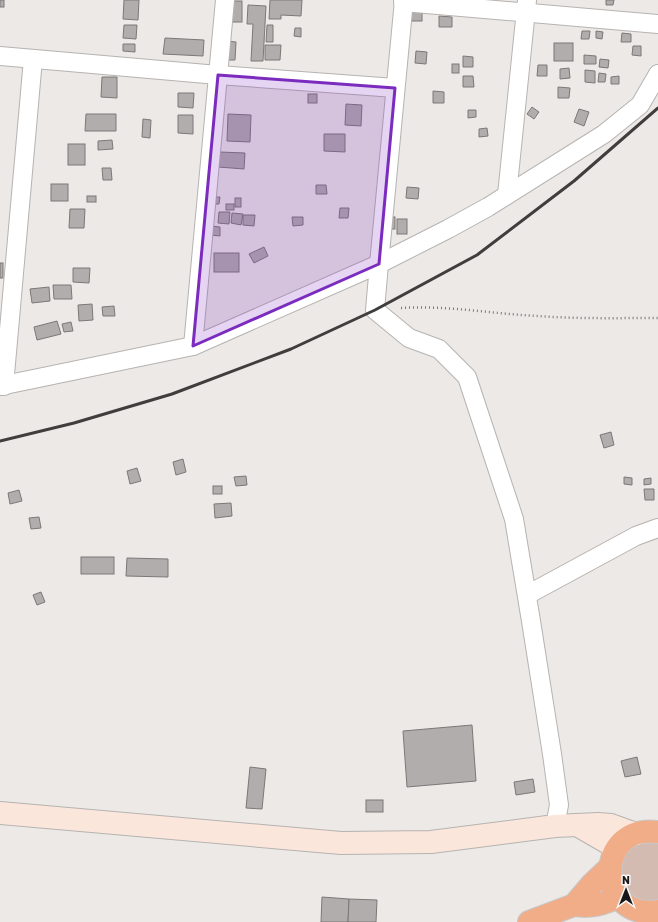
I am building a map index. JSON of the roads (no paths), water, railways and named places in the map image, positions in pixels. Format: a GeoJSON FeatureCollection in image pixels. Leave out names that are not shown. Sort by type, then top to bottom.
{"type":"FeatureCollection","features":[{"type":"Feature","properties":{"kind":"highway"},"geometry":{"type":"LineString","coordinates":[[528,922],[574,904],[613,858],[625,840],[636,834],[648,831],[658,832]]}},
{"type":"Feature","properties":{"kind":"highway"},"geometry":{"type":"LineString","coordinates":[[613,858],[611,883],[637,910]]}},
{"type":"Feature","properties":{"kind":"highway"},"geometry":{"type":"LineString","coordinates":[[574,904],[637,910]]}},
{"type":"Feature","properties":{"kind":"main road"},"geometry":{"type":"LineString","coordinates":[[0,813],[341,843],[431,842],[555,826],[598,824],[622,828],[636,834]]}},
{"type":"Feature","properties":{"kind":"main road"},"geometry":{"type":"LineString","coordinates":[[577,826],[613,858]]}},
{"type":"Feature","properties":{"kind":"street"},"geometry":{"type":"LineString","coordinates":[[193,346],[225,0]]}},
{"type":"Feature","properties":{"kind":"street"},"geometry":{"type":"LineString","coordinates":[[555,826],[558,805],[527,596],[514,520],[467,377],[439,349],[409,338],[375,310],[404,1],[526,6],[658,24]]}},
{"type":"Feature","properties":{"kind":"street"},"geometry":{"type":"LineString","coordinates":[[507,195],[526,6]]}},
{"type":"Feature","properties":{"kind":"street"},"geometry":{"type":"LineString","coordinates":[[0,56],[218,75],[395,88]]}},
{"type":"Feature","properties":{"kind":"street"},"geometry":{"type":"LineString","coordinates":[[33,59],[2,386],[193,346],[379,264],[448,229],[507,195],[604,134],[640,105],[658,74]]}},
{"type":"Feature","properties":{"kind":"street"},"geometry":{"type":"LineString","coordinates":[[527,596],[636,536],[658,528]]}},
{"type":"Feature","properties":{"kind":"railway"},"geometry":{"type":"LineString","coordinates":[[0,441],[74,423],[172,394],[291,349],[375,310],[477,255],[574,181],[658,108]]}}]}
